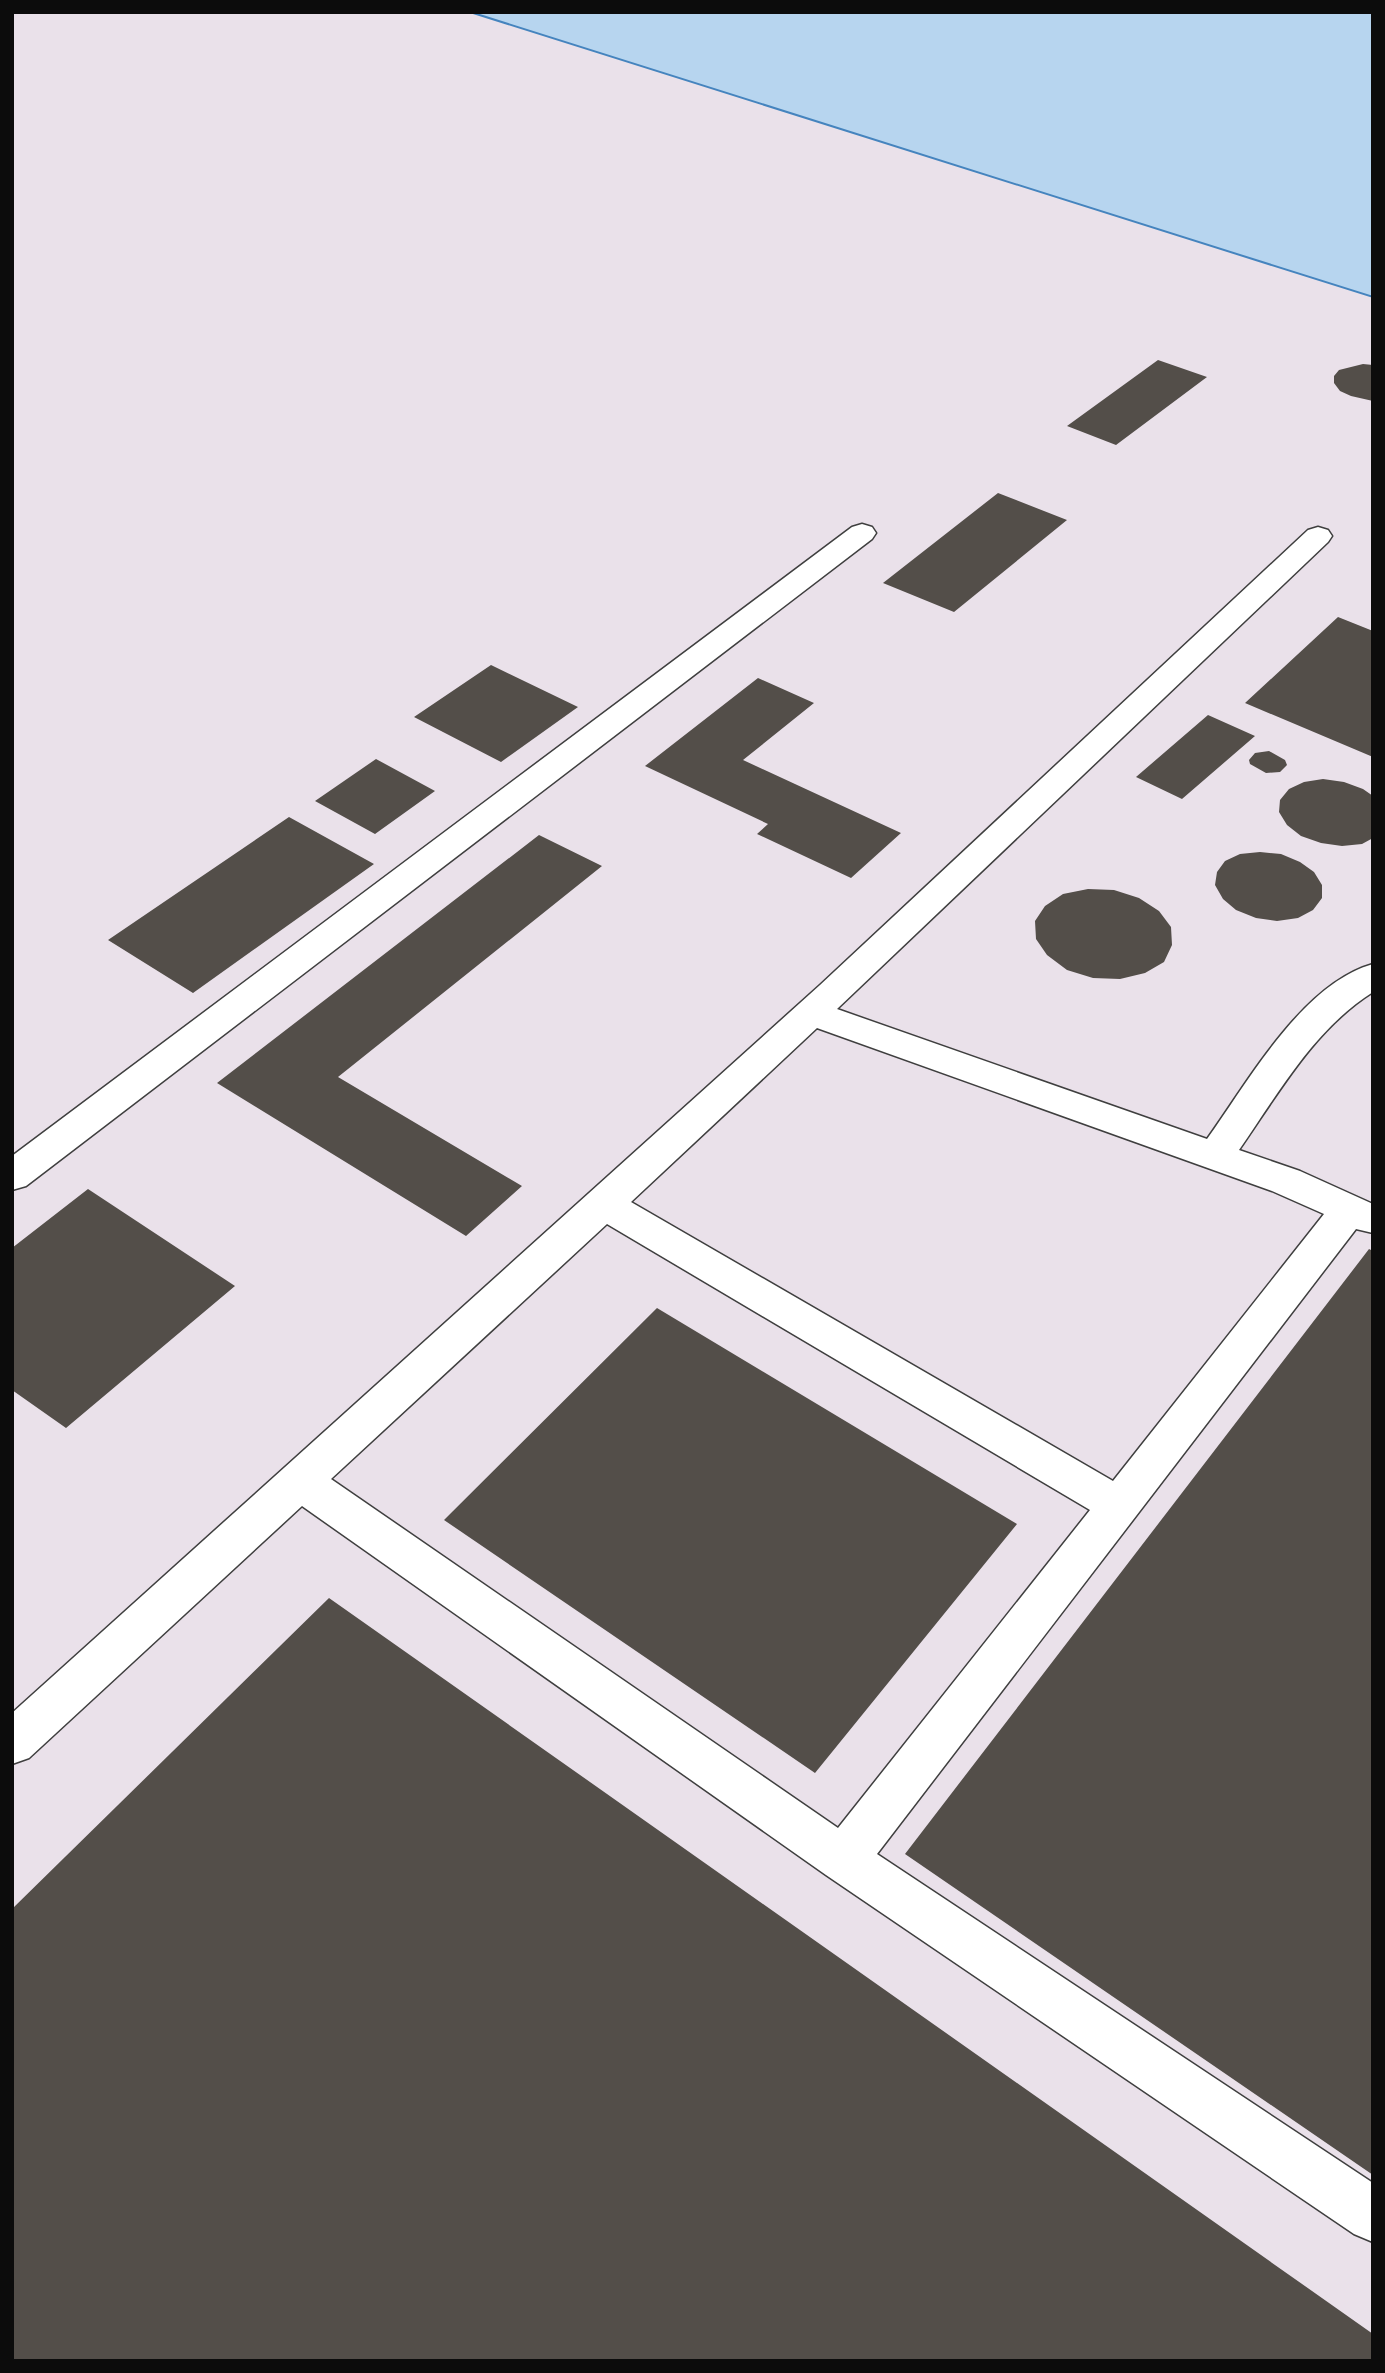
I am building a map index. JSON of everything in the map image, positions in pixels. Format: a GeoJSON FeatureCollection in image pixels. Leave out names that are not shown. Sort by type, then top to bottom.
{"type":"FeatureCollection","features":[{"type":"Feature","properties":{"kind":"lane"},"geometry":{"type":"LineString","coordinates":[[12,1176],[862,534]]}},
{"type":"Feature","properties":{"kind":"lane"},"geometry":{"type":"LineString","coordinates":[[12,1743],[811,1013],[1172,677],[1318,536]]}},
{"type":"Feature","properties":{"kind":"lane"},"geometry":{"type":"LineString","coordinates":[[1216,1156],[1306,1031],[1354,986],[1373,976]]}},
{"type":"Feature","properties":{"kind":"lane"},"geometry":{"type":"LineString","coordinates":[[811,1013],[1286,1181],[1361,1215],[1118,1505],[843,1859]]}},
{"type":"Feature","properties":{"kind":"lane"},"geometry":{"type":"LineString","coordinates":[[604,1204],[1118,1505]]}},
{"type":"Feature","properties":{"kind":"lane"},"geometry":{"type":"LineString","coordinates":[[300,1481],[843,1859],[1373,2215]]}},
{"type":"Feature","properties":{"kind":"shaded area"},"geometry":{"type":"Polygon","coordinates":[[[12,12],[470,12],[1373,297],[1373,2361],[12,2361],[12,12]]]}},
{"type":"Feature","properties":{"kind":"water"},"geometry":{"type":"Polygon","coordinates":[[[470,12],[1373,12],[1373,297],[470,12]]]}},
{"type":"Feature","properties":{"kind":"building"},"geometry":{"type":"Polygon","coordinates":[[[1158,360],[1207,377],[1116,445],[1067,426],[1158,360]]]}},
{"type":"Feature","properties":{"kind":"building"},"geometry":{"type":"Polygon","coordinates":[[[1363,364],[1373,365],[1373,401],[1340,391],[1334,383],[1334,376],[1339,370],[1363,364]]]}},
{"type":"Feature","properties":{"kind":"building"},"geometry":{"type":"Polygon","coordinates":[[[998,493],[1067,520],[954,612],[883,583],[998,493]]]}},
{"type":"Feature","properties":{"kind":"building"},"geometry":{"type":"Polygon","coordinates":[[[1338,617],[1373,631],[1373,757],[1245,703],[1338,617]]]}},
{"type":"Feature","properties":{"kind":"building"},"geometry":{"type":"Polygon","coordinates":[[[491,665],[578,707],[501,762],[414,717],[491,665]]]}},
{"type":"Feature","properties":{"kind":"building"},"geometry":{"type":"Polygon","coordinates":[[[758,678],[814,703],[743,760],[901,833],[851,878],[757,834],[768,824],[645,766],[758,678]]]}},
{"type":"Feature","properties":{"kind":"building"},"geometry":{"type":"Polygon","coordinates":[[[1208,715],[1255,736],[1182,799],[1136,777],[1208,715]]]}},
{"type":"Feature","properties":{"kind":"building"},"geometry":{"type":"Polygon","coordinates":[[[1269,751],[1285,760],[1287,765],[1280,772],[1266,773],[1250,764],[1249,760],[1255,753],[1269,751]]]}},
{"type":"Feature","properties":{"kind":"building"},"geometry":{"type":"Polygon","coordinates":[[[376,759],[435,791],[375,834],[315,801],[376,759]]]}},
{"type":"Feature","properties":{"kind":"building"},"geometry":{"type":"Polygon","coordinates":[[[1323,779],[1344,782],[1373,796],[1373,838],[1362,844],[1342,846],[1321,843],[1301,836],[1287,825],[1279,812],[1280,800],[1289,789],[1304,782],[1323,779]]]}},
{"type":"Feature","properties":{"kind":"building"},"geometry":{"type":"Polygon","coordinates":[[[289,817],[374,864],[193,993],[108,940],[289,817]]]}},
{"type":"Feature","properties":{"kind":"building"},"geometry":{"type":"Polygon","coordinates":[[[539,835],[602,866],[338,1077],[522,1186],[466,1236],[217,1083],[539,835]]]}},
{"type":"Feature","properties":{"kind":"building"},"geometry":{"type":"Polygon","coordinates":[[[1240,854],[1281,854],[1314,872],[1322,885],[1322,898],[1313,910],[1298,918],[1277,921],[1256,918],[1236,910],[1223,899],[1215,885],[1217,872],[1225,861],[1240,854]]]}},
{"type":"Feature","properties":{"kind":"building"},"geometry":{"type":"Polygon","coordinates":[[[1088,889],[1114,890],[1139,898],[1159,911],[1171,927],[1172,945],[1164,962],[1145,973],[1120,979],[1093,978],[1067,970],[1047,955],[1036,939],[1035,921],[1045,906],[1063,894],[1088,889]]]}},
{"type":"Feature","properties":{"kind":"building"},"geometry":{"type":"Polygon","coordinates":[[[88,1189],[235,1286],[66,1428],[12,1390],[12,1248],[88,1189]]]}},
{"type":"Feature","properties":{"kind":"building"},"geometry":{"type":"Polygon","coordinates":[[[1369,1249],[1373,1251],[1373,2175],[905,1854],[1369,1249]]]}},
{"type":"Feature","properties":{"kind":"building"},"geometry":{"type":"Polygon","coordinates":[[[657,1308],[1017,1524],[815,1773],[444,1520],[657,1308]]]}},
{"type":"Feature","properties":{"kind":"building"},"geometry":{"type":"Polygon","coordinates":[[[329,1598],[1373,2334],[1373,2361],[12,2361],[12,1909],[329,1598]]]}}]}
